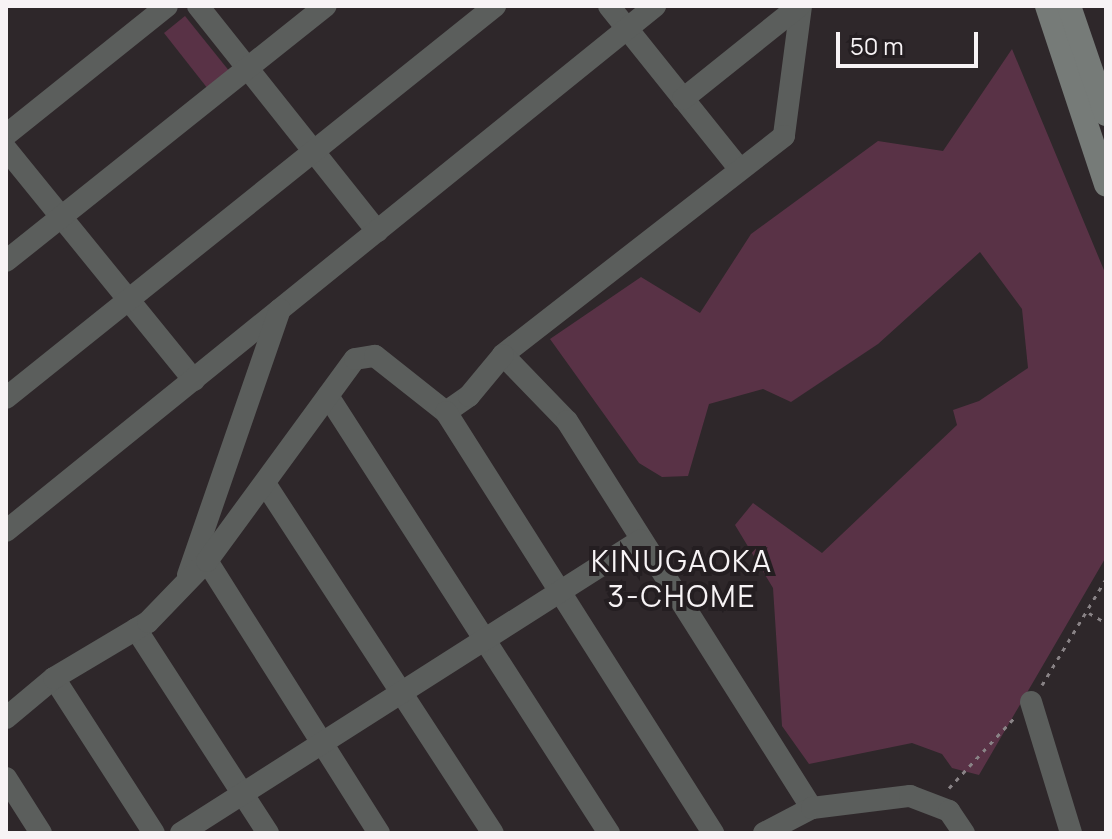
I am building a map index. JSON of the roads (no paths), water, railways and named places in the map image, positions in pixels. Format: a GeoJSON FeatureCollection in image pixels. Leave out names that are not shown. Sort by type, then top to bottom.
{"type":"FeatureCollection","features":[{"type":"Feature","properties":{"kind":"main road"},"geometry":{"type":"LineString","coordinates":[[1047,6],[1106,184]]}},
{"type":"Feature","properties":{"kind":"main road"},"geometry":{"type":"LineString","coordinates":[[1069,6],[1106,114]]}},
{"type":"Feature","properties":{"kind":"street"},"geometry":{"type":"LineString","coordinates":[[6,135],[167,6]]}},
{"type":"Feature","properties":{"kind":"street"},"geometry":{"type":"LineString","coordinates":[[198,6],[377,231]]}},
{"type":"Feature","properties":{"kind":"street"},"geometry":{"type":"LineString","coordinates":[[6,261],[326,6]]}},
{"type":"Feature","properties":{"kind":"street"},"geometry":{"type":"LineString","coordinates":[[6,398],[495,6]]}},
{"type":"Feature","properties":{"kind":"street"},"geometry":{"type":"LineString","coordinates":[[609,6],[739,168]]}},
{"type":"Feature","properties":{"kind":"street"},"geometry":{"type":"LineString","coordinates":[[6,531],[655,6]]}},
{"type":"Feature","properties":{"kind":"street"},"geometry":{"type":"LineString","coordinates":[[683,99],[798,6]]}},
{"type":"Feature","properties":{"kind":"street"},"geometry":{"type":"LineString","coordinates":[[446,412],[469,396],[503,355],[739,168],[784,136],[798,6]]}},
{"type":"Feature","properties":{"kind":"street"},"geometry":{"type":"LineString","coordinates":[[6,149],[194,380]]}},
{"type":"Feature","properties":{"kind":"street"},"geometry":{"type":"LineString","coordinates":[[184,584],[281,309]]}},
{"type":"Feature","properties":{"kind":"street"},"geometry":{"type":"LineString","coordinates":[[503,355],[567,421],[812,808]]}},
{"type":"Feature","properties":{"kind":"street"},"geometry":{"type":"LineString","coordinates":[[6,718],[54,678],[136,629],[184,584],[207,561],[266,485],[355,359],[375,356],[446,412],[713,833]]}},
{"type":"Feature","properties":{"kind":"street"},"geometry":{"type":"LineString","coordinates":[[328,396],[609,833]]}},
{"type":"Feature","properties":{"kind":"street"},"geometry":{"type":"LineString","coordinates":[[266,485],[493,833]]}},
{"type":"Feature","properties":{"kind":"street"},"geometry":{"type":"LineString","coordinates":[[181,833],[641,540]]}},
{"type":"Feature","properties":{"kind":"street"},"geometry":{"type":"LineString","coordinates":[[207,561],[379,833]]}},
{"type":"Feature","properties":{"kind":"street"},"geometry":{"type":"LineString","coordinates":[[136,629],[268,833]]}},
{"type":"Feature","properties":{"kind":"street"},"geometry":{"type":"LineString","coordinates":[[54,678],[154,833]]}},
{"type":"Feature","properties":{"kind":"street"},"geometry":{"type":"LineString","coordinates":[[1031,702],[1071,833]]}},
{"type":"Feature","properties":{"kind":"street"},"geometry":{"type":"LineString","coordinates":[[6,778],[41,833]]}},
{"type":"Feature","properties":{"kind":"street"},"geometry":{"type":"LineString","coordinates":[[764,833],[812,808],[910,796],[949,811],[964,833]]}},
{"type":"Feature","properties":{"kind":"district","name":"KINUGAOKA 3-CHOME"},"geometry":{"type":"Point","coordinates":[682,578]}}]}
